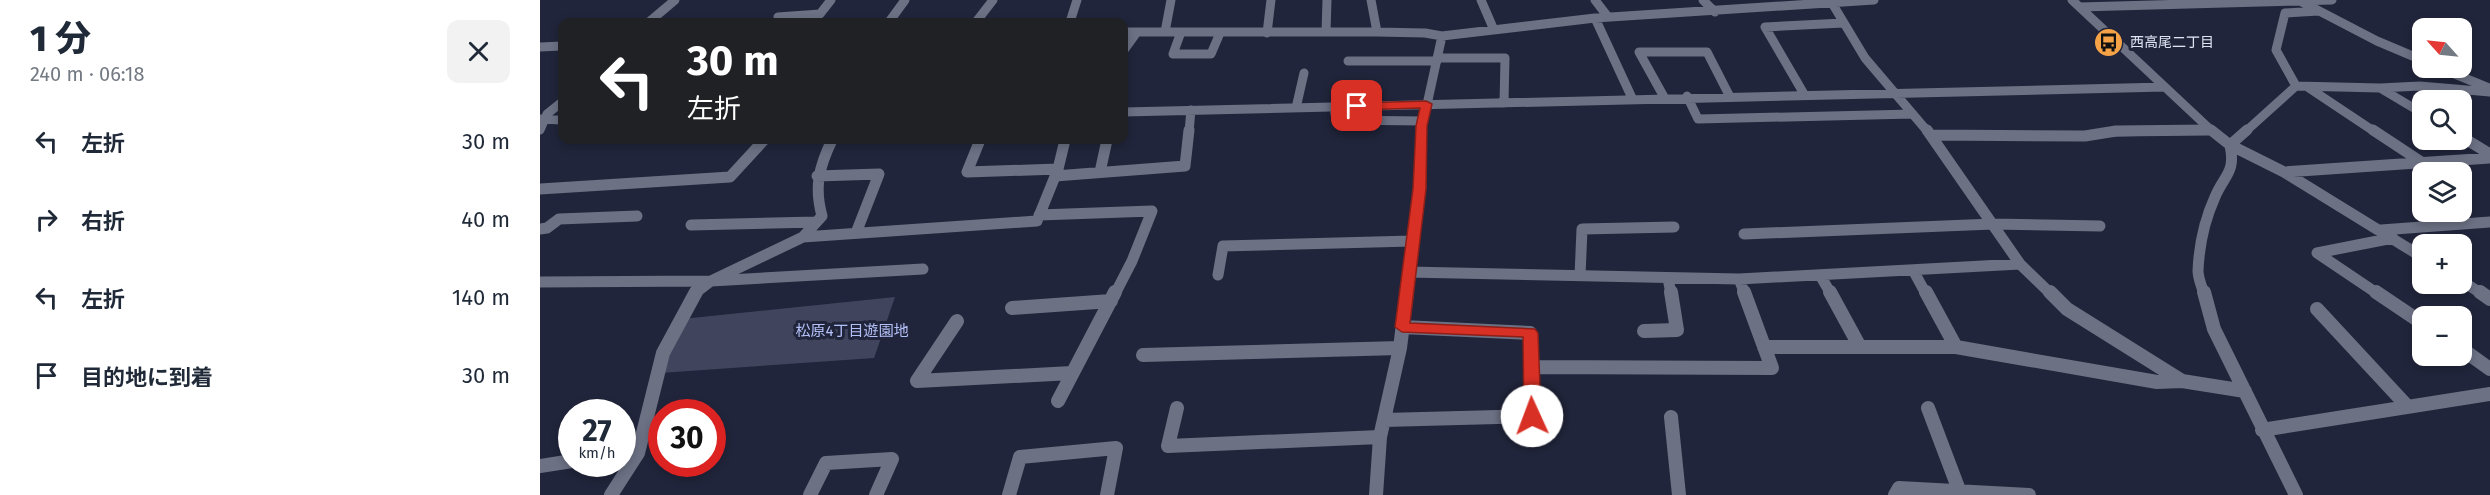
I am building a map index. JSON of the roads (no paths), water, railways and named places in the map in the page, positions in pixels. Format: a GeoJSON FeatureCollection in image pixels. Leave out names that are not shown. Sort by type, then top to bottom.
{"type":"FeatureCollection","features":[{"type":"Feature","properties":{"kind":"street"},"geometry":{"type":"LineString","coordinates":[[654,18],[675,0]]}},
{"type":"Feature","properties":{"kind":"street"},"geometry":{"type":"LineString","coordinates":[[778,17],[820,14],[831,0]]}},
{"type":"Feature","properties":{"kind":"street"},"geometry":{"type":"LineString","coordinates":[[892,18],[906,0]]}},
{"type":"Feature","properties":{"kind":"street"},"geometry":{"type":"LineString","coordinates":[[979,18],[993,0]]}},
{"type":"Feature","properties":{"kind":"street"},"geometry":{"type":"LineString","coordinates":[[1071,18],[1077,0]]}},
{"type":"Feature","properties":{"kind":"street"},"geometry":{"type":"LineString","coordinates":[[1165,32],[1171,0]]}},
{"type":"Feature","properties":{"kind":"street"},"geometry":{"type":"LineString","coordinates":[[1267,33],[1271,0]]}},
{"type":"Feature","properties":{"kind":"street"},"geometry":{"type":"LineString","coordinates":[[1326,32],[1328,0]]}},
{"type":"Feature","properties":{"kind":"street"},"geometry":{"type":"LineString","coordinates":[[1371,0],[1377,32]]}},
{"type":"Feature","properties":{"kind":"street"},"geometry":{"type":"LineString","coordinates":[[1481,0],[1494,30]]}},
{"type":"Feature","properties":{"kind":"street"},"geometry":{"type":"LineString","coordinates":[[1595,0],[1608,17]]}},
{"type":"Feature","properties":{"kind":"street"},"geometry":{"type":"LineString","coordinates":[[1703,0],[1714,12]]}},
{"type":"Feature","properties":{"kind":"street"},"geometry":{"type":"LineString","coordinates":[[1773,0],[1781,7]]}},
{"type":"Feature","properties":{"kind":"street"},"geometry":{"type":"LineString","coordinates":[[1128,32],[1377,32],[1425,33],[1442,36],[1595,18],[1874,0]]}},
{"type":"Feature","properties":{"kind":"street"},"geometry":{"type":"LineString","coordinates":[[2072,0],[2230,145],[2284,172],[2412,250]]}},
{"type":"Feature","properties":{"kind":"street"},"geometry":{"type":"LineString","coordinates":[[2299,0],[2378,41],[2412,56]]}},
{"type":"Feature","properties":{"kind":"street"},"geometry":{"type":"LineString","coordinates":[[2080,7],[2332,0]]}},
{"type":"Feature","properties":{"kind":"street"},"geometry":{"type":"LineString","coordinates":[[1837,2],[1843,23],[1865,58],[1931,135],[2020,264],[2067,309],[2181,381]]}},
{"type":"Feature","properties":{"kind":"street"},"geometry":{"type":"LineString","coordinates":[[2296,86],[2276,50],[2285,13],[2318,11]]}},
{"type":"Feature","properties":{"kind":"street"},"geometry":{"type":"LineString","coordinates":[[1595,18],[1632,98]]}},
{"type":"Feature","properties":{"kind":"street"},"geometry":{"type":"LineString","coordinates":[[1804,94],[1765,27],[1843,23]]}},
{"type":"Feature","properties":{"kind":"street"},"geometry":{"type":"LineString","coordinates":[[1128,44],[1137,32]]}},
{"type":"Feature","properties":{"kind":"street"},"geometry":{"type":"LineString","coordinates":[[1181,32],[1173,54],[1211,54],[1220,33]]}},
{"type":"Feature","properties":{"kind":"street"},"geometry":{"type":"LineString","coordinates":[[1376,495],[1380,437],[1400,348],[1420,189],[1423,121],[1442,36]]}},
{"type":"Feature","properties":{"kind":"street"},"geometry":{"type":"LineString","coordinates":[[540,47],[558,46]]}},
{"type":"Feature","properties":{"kind":"street"},"geometry":{"type":"LineString","coordinates":[[1664,97],[1639,52],[1707,52],[1730,95]]}},
{"type":"Feature","properties":{"kind":"street"},"geometry":{"type":"LineString","coordinates":[[1348,61],[1505,58],[1504,103]]}},
{"type":"Feature","properties":{"kind":"street"},"geometry":{"type":"LineString","coordinates":[[1296,108],[1304,73]]}},
{"type":"Feature","properties":{"kind":"street"},"geometry":{"type":"LineString","coordinates":[[2463,78],[2490,90]]}},
{"type":"Feature","properties":{"kind":"street"},"geometry":{"type":"LineString","coordinates":[[2296,86],[2309,88],[2420,86],[2490,90]]}},
{"type":"Feature","properties":{"kind":"street"},"geometry":{"type":"LineString","coordinates":[[2230,145],[2296,86]]}},
{"type":"Feature","properties":{"kind":"street"},"geometry":{"type":"LineString","coordinates":[[1128,112],[1504,103],[1687,96],[2165,87]]}},
{"type":"Feature","properties":{"kind":"street"},"geometry":{"type":"LineString","coordinates":[[2309,88],[2421,162]]}},
{"type":"Feature","properties":{"kind":"street"},"geometry":{"type":"LineString","coordinates":[[2380,88],[2412,107]]}},
{"type":"Feature","properties":{"kind":"street"},"geometry":{"type":"LineString","coordinates":[[1687,96],[1698,119],[1913,114]]}},
{"type":"Feature","properties":{"kind":"street"},"geometry":{"type":"LineString","coordinates":[[541,123],[558,106]]}},
{"type":"Feature","properties":{"kind":"street"},"geometry":{"type":"LineString","coordinates":[[1334,107],[1336,120],[1423,121]]}},
{"type":"Feature","properties":{"kind":"street"},"geometry":{"type":"LineString","coordinates":[[978,144],[967,172],[1100,172],[1185,166],[1191,110]]}},
{"type":"Feature","properties":{"kind":"street"},"geometry":{"type":"LineString","coordinates":[[541,123],[558,121]]}},
{"type":"Feature","properties":{"kind":"street"},"geometry":{"type":"LineString","coordinates":[[1931,135],[2085,136],[2116,131],[2211,130]]}},
{"type":"Feature","properties":{"kind":"street"},"geometry":{"type":"LineString","coordinates":[[540,189],[730,177],[760,144]]}},
{"type":"Feature","properties":{"kind":"street"},"geometry":{"type":"LineString","coordinates":[[803,237],[822,216],[816,195],[817,176],[818,168],[830,144]]}},
{"type":"Feature","properties":{"kind":"street"},"geometry":{"type":"LineString","coordinates":[[636,436],[663,353],[694,294],[711,281],[803,237],[1037,221],[1064,144]]}},
{"type":"Feature","properties":{"kind":"street"},"geometry":{"type":"LineString","coordinates":[[1100,172],[1106,144]]}},
{"type":"Feature","properties":{"kind":"street"},"geometry":{"type":"LineString","coordinates":[[2472,144],[2490,156]]}},
{"type":"Feature","properties":{"kind":"street"},"geometry":{"type":"LineString","coordinates":[[2230,145],[2233,159],[2230,173],[2212,205],[2204,231],[2198,273],[2214,329],[2296,495]]}},
{"type":"Feature","properties":{"kind":"street"},"geometry":{"type":"LineString","coordinates":[[2433,162],[2490,156]]}},
{"type":"Feature","properties":{"kind":"street"},"geometry":{"type":"LineString","coordinates":[[2284,172],[2412,164]]}},
{"type":"Feature","properties":{"kind":"street"},"geometry":{"type":"LineString","coordinates":[[817,176],[879,174],[856,233]]}},
{"type":"Feature","properties":{"kind":"street"},"geometry":{"type":"LineString","coordinates":[[1039,215],[1152,211],[1132,261],[1058,401]]}},
{"type":"Feature","properties":{"kind":"street"},"geometry":{"type":"LineString","coordinates":[[540,229],[547,228],[559,219],[636,216]]}},
{"type":"Feature","properties":{"kind":"street"},"geometry":{"type":"LineString","coordinates":[[691,225],[816,222]]}},
{"type":"Feature","properties":{"kind":"street"},"geometry":{"type":"LineString","coordinates":[[2380,230],[2490,222]]}},
{"type":"Feature","properties":{"kind":"street"},"geometry":{"type":"LineString","coordinates":[[1744,234],[1993,224],[2100,226]]}},
{"type":"Feature","properties":{"kind":"street"},"geometry":{"type":"LineString","coordinates":[[1580,276],[1582,229],[1674,227]]}},
{"type":"Feature","properties":{"kind":"street"},"geometry":{"type":"LineString","coordinates":[[2393,238],[2317,252],[2412,316]]}},
{"type":"Feature","properties":{"kind":"street"},"geometry":{"type":"LineString","coordinates":[[1218,275],[1223,246],[1412,241]]}},
{"type":"Feature","properties":{"kind":"street"},"geometry":{"type":"LineString","coordinates":[[1408,272],[1739,279],[2020,264]]}},
{"type":"Feature","properties":{"kind":"street"},"geometry":{"type":"LineString","coordinates":[[540,282],[711,281],[923,269]]}},
{"type":"Feature","properties":{"kind":"street"},"geometry":{"type":"LineString","coordinates":[[1912,270],[1956,347]]}},
{"type":"Feature","properties":{"kind":"street"},"geometry":{"type":"LineString","coordinates":[[1820,275],[1860,347]]}},
{"type":"Feature","properties":{"kind":"street"},"geometry":{"type":"LineString","coordinates":[[1644,331],[1677,330],[1668,278]]}},
{"type":"Feature","properties":{"kind":"street"},"geometry":{"type":"LineString","coordinates":[[1531,367],[1772,368],[1739,279]]}},
{"type":"Feature","properties":{"kind":"street"},"geometry":{"type":"LineString","coordinates":[[2472,287],[2488,296]]}},
{"type":"Feature","properties":{"kind":"street"},"geometry":{"type":"LineString","coordinates":[[1011,308],[1111,301]]}},
{"type":"Feature","properties":{"kind":"street"},"geometry":{"type":"LineString","coordinates":[[2317,309],[2408,406]]}},
{"type":"Feature","properties":{"kind":"street"},"geometry":{"type":"LineString","coordinates":[[957,321],[917,381],[1072,374]]}},
{"type":"Feature","properties":{"kind":"street"},"geometry":{"type":"LineString","coordinates":[[1384,420],[1532,416],[1530,333],[1402,327]]}},
{"type":"Feature","properties":{"kind":"street"},"geometry":{"type":"LineString","coordinates":[[1764,347],[1956,347],[2157,382],[2181,381],[2245,391]]}},
{"type":"Feature","properties":{"kind":"street"},"geometry":{"type":"LineString","coordinates":[[1143,355],[1400,348]]}},
{"type":"Feature","properties":{"kind":"street"},"geometry":{"type":"LineString","coordinates":[[2472,357],[2490,369]]}},
{"type":"Feature","properties":{"kind":"street"},"geometry":{"type":"LineString","coordinates":[[2262,430],[2408,406],[2487,398]]}},
{"type":"Feature","properties":{"kind":"street"},"geometry":{"type":"LineString","coordinates":[[1177,408],[1168,446],[1380,437]]}},
{"type":"Feature","properties":{"kind":"street"},"geometry":{"type":"LineString","coordinates":[[1928,408],[1959,490]]}},
{"type":"Feature","properties":{"kind":"street"},"geometry":{"type":"LineString","coordinates":[[1671,417],[1679,495]]}},
{"type":"Feature","properties":{"kind":"street"},"geometry":{"type":"LineString","coordinates":[[1009,495],[1020,457],[1116,448],[1107,495]]}},
{"type":"Feature","properties":{"kind":"street"},"geometry":{"type":"LineString","coordinates":[[810,495],[826,463],[892,459],[876,495]]}},
{"type":"Feature","properties":{"kind":"street"},"geometry":{"type":"LineString","coordinates":[[540,466],[558,464]]}},
{"type":"Feature","properties":{"kind":"street"},"geometry":{"type":"LineString","coordinates":[[611,495],[619,477]]}},
{"type":"Feature","properties":{"kind":"street"},"geometry":{"type":"LineString","coordinates":[[1896,495],[1899,488],[2029,495]]}},
{"type":"Feature","properties":{"kind":"place","name":"西高尾二丁目"},"geometry":{"type":"Point","coordinates":[2109,42]}},
{"type":"Feature","properties":{"kind":"park label","name":"松原4丁目遊園地"},"geometry":{"type":"Point","coordinates":[852,331]}}]}
